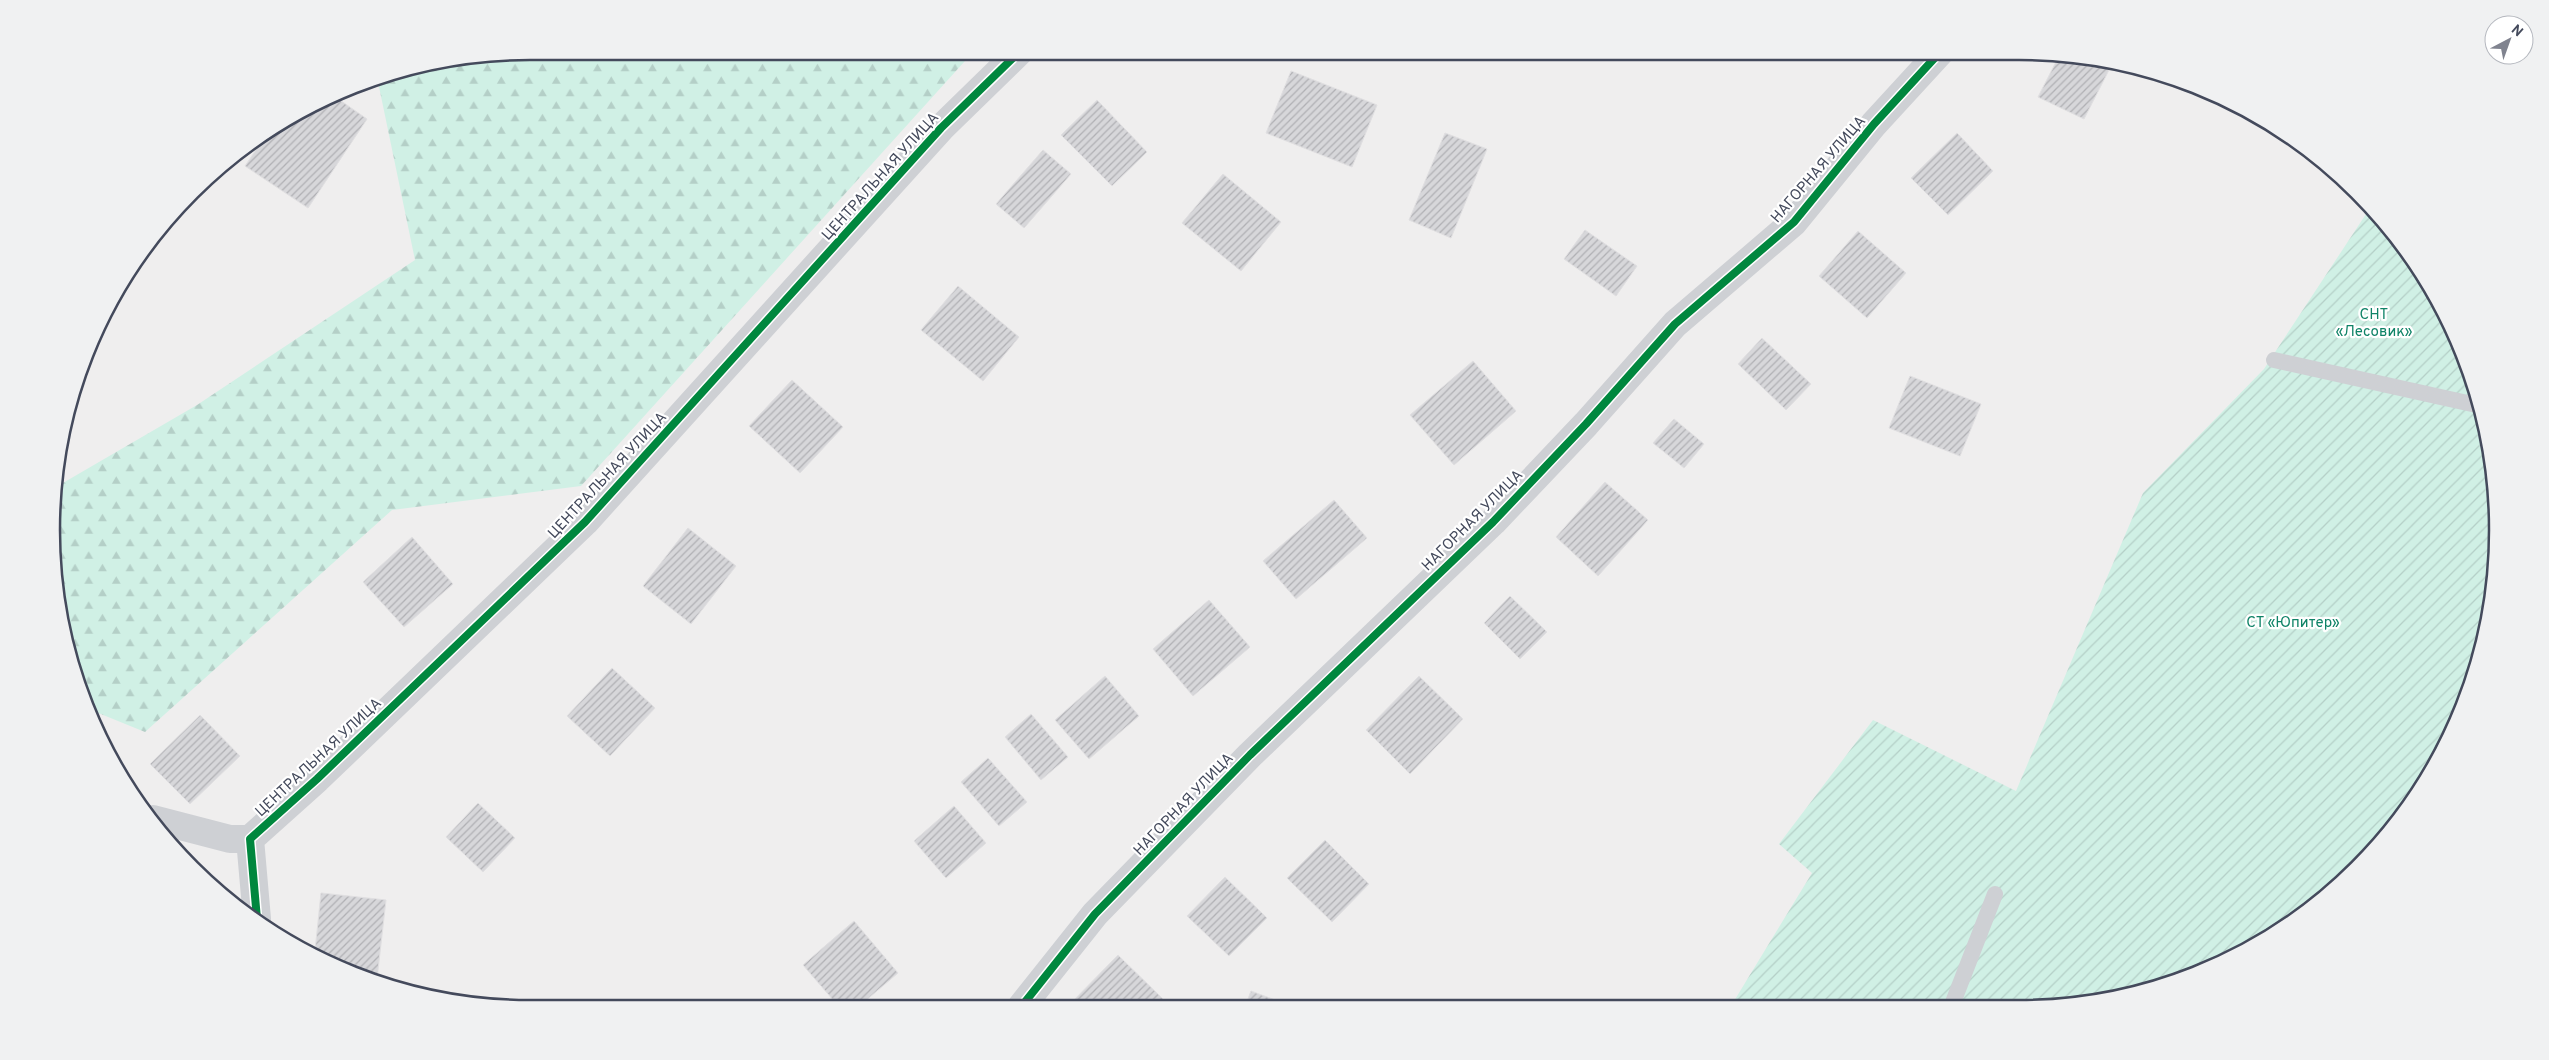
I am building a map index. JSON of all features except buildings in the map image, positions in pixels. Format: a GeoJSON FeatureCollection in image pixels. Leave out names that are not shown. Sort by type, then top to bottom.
{"type":"FeatureCollection","features":[{"type":"Feature","properties":{"kind":"street","name":"ЦЕНТРАЛЬНАЯ УЛИЦА"},"geometry":{"type":"LineString","coordinates":[[250,839],[317,779],[585,522],[941,128],[1011,60]]}},
{"type":"Feature","properties":{"kind":"street","name":"НАГОРНАЯ УЛИЦА"},"geometry":{"type":"LineString","coordinates":[[1027,1000],[1095,914],[1250,755],[1493,522],[1586,424],[1676,324],[1794,222],[1874,124],[1933,60]]}},
{"type":"Feature","properties":{"kind":"street"},"geometry":{"type":"LineString","coordinates":[[161,821],[230,839],[250,839],[256,912]]}},
{"type":"Feature","properties":{"kind":"lane"},"geometry":{"type":"LineString","coordinates":[[2274,360],[2472,404]]}},
{"type":"Feature","properties":{"kind":"lane"},"geometry":{"type":"LineString","coordinates":[[1954,1000],[1995,894]]}},
{"type":"Feature","properties":{"kind":"green space"},"geometry":{"type":"Polygon","coordinates":[[[966,60],[581,486],[392,510],[145,732],[97,713],[76,652],[64,591],[60,530],[63,483],[197,405],[415,260],[379,85],[438,69],[499,61],[966,60]]]}},
{"type":"Feature","properties":{"kind":"green space","name":"СТ «Юпитер»"},"geometry":{"type":"Polygon","coordinates":[[[2366,214],[2410,269],[2441,322],[2464,379],[2480,438],[2488,499],[2488,561],[2480,622],[2473,652],[2464,681],[2441,738],[2410,791],[2372,840],[2329,883],[2280,921],[2227,952],[2170,975],[2141,984],[2111,991],[2050,999],[1735,1000],[1812,873],[1779,844],[1873,720],[2016,791],[2143,493],[2264,369],[2366,214]]]}},
{"type":"Feature","properties":{"kind":"cycle path"},"geometry":{"type":"LineString","coordinates":[[256,912],[250,839],[317,779],[585,522],[941,128],[1011,60]]}},
{"type":"Feature","properties":{"kind":"cycle path"},"geometry":{"type":"LineString","coordinates":[[1027,1000],[1095,914],[1250,755],[1493,522],[1586,424],[1675,324],[1794,222],[1874,124],[1933,60]]}},
{"type":"Feature","properties":{"kind":"park label","name":"СНТ «Лесовик»"},"geometry":{"type":"Point","coordinates":[2374,322]}}]}
